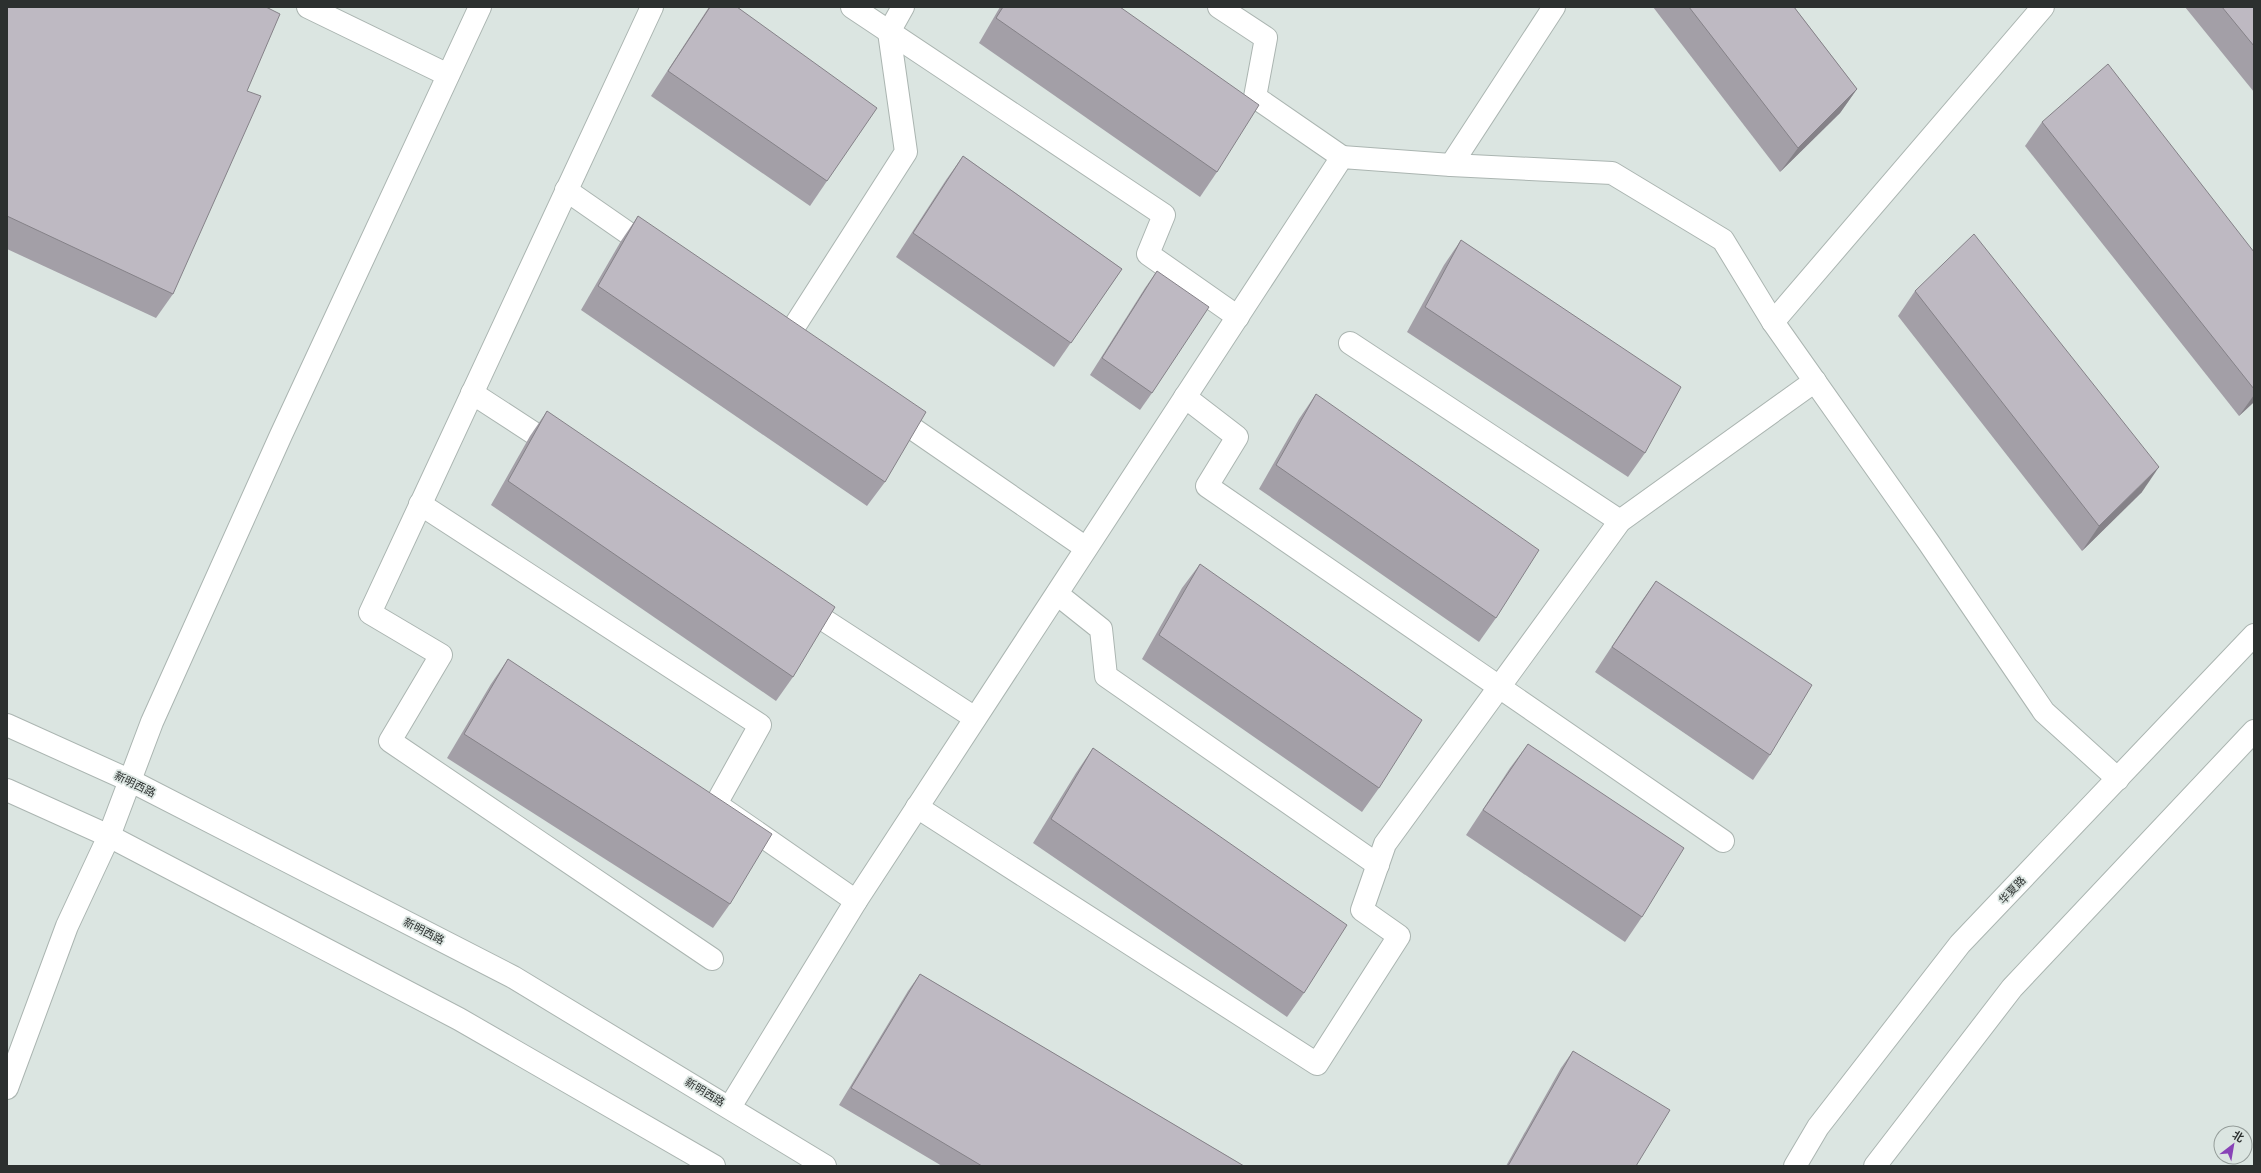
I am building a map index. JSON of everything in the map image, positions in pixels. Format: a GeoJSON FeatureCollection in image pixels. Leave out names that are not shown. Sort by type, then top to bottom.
{"type":"FeatureCollection","features":[{"type":"Feature","properties":{"kind":"street"},"geometry":{"type":"LineString","coordinates":[[308,7],[448,75]]}},
{"type":"Feature","properties":{"kind":"street"},"geometry":{"type":"LineString","coordinates":[[7,1088],[67,926],[131,781],[158,708],[278,442],[480,7]]}},
{"type":"Feature","properties":{"kind":"street"},"geometry":{"type":"LineString","coordinates":[[652,7],[370,612],[441,656],[390,741],[712,959]]}},
{"type":"Feature","properties":{"kind":"street"},"geometry":{"type":"LineString","coordinates":[[852,7],[1164,215],[1148,254],[1238,317]]}},
{"type":"Feature","properties":{"kind":"street"},"geometry":{"type":"LineString","coordinates":[[785,341],[906,152],[889,32],[903,7]]}},
{"type":"Feature","properties":{"kind":"street"},"geometry":{"type":"LineString","coordinates":[[1219,7],[1266,38],[1255,97],[1342,157],[1451,165],[1612,173],[1723,240],[1773,322],[1929,543],[2044,712],[2118,779]]}},
{"type":"Feature","properties":{"kind":"street"},"geometry":{"type":"LineString","coordinates":[[1451,165],[1554,7]]}},
{"type":"Feature","properties":{"kind":"street"},"geometry":{"type":"LineString","coordinates":[[1773,322],[2043,7]]}},
{"type":"Feature","properties":{"kind":"street"},"geometry":{"type":"LineString","coordinates":[[730,1107],[856,900],[1342,157]]}},
{"type":"Feature","properties":{"kind":"street"},"geometry":{"type":"LineString","coordinates":[[566,190],[669,261]]}},
{"type":"Feature","properties":{"kind":"street"},"geometry":{"type":"LineString","coordinates":[[765,327],[804,354]]}},
{"type":"Feature","properties":{"kind":"street"},"geometry":{"type":"LineString","coordinates":[[1350,343],[1620,521]]}},
{"type":"Feature","properties":{"kind":"street"},"geometry":{"type":"LineString","coordinates":[[917,807],[1318,1064],[1398,936],[1362,910],[1385,844],[1620,521],[1815,381]]}},
{"type":"Feature","properties":{"kind":"street"},"geometry":{"type":"LineString","coordinates":[[472,393],[573,458]]}},
{"type":"Feature","properties":{"kind":"street"},"geometry":{"type":"LineString","coordinates":[[1185,397],[1237,436],[1207,486],[1723,841]]}},
{"type":"Feature","properties":{"kind":"street"},"geometry":{"type":"LineString","coordinates":[[876,404],[1086,548]]}},
{"type":"Feature","properties":{"kind":"street"},"geometry":{"type":"LineString","coordinates":[[420,504],[760,725],[716,804],[856,900]]}},
{"type":"Feature","properties":{"kind":"street"},"geometry":{"type":"LineString","coordinates":[[781,592],[975,718]]}},
{"type":"Feature","properties":{"kind":"street"},"geometry":{"type":"LineString","coordinates":[[1057,594],[1101,629],[1106,676],[1378,865]]}},
{"type":"Feature","properties":{"kind":"street","name":"华夏路"},"geometry":{"type":"LineString","coordinates":[[1795,1166],[1818,1127],[1960,944],[2254,635]]}},
{"type":"Feature","properties":{"kind":"street","name":"新明西路"},"geometry":{"type":"LineString","coordinates":[[7,725],[131,781],[513,977],[730,1107],[825,1166]]}},
{"type":"Feature","properties":{"kind":"street"},"geometry":{"type":"LineString","coordinates":[[1875,1166],[2012,988],[2254,732]]}},
{"type":"Feature","properties":{"kind":"street"},"geometry":{"type":"LineString","coordinates":[[7,790],[108,836],[459,1019],[714,1166]]}},
{"type":"Feature","properties":{"kind":"building"},"geometry":{"type":"Polygon","coordinates":[[[7,7],[266,7],[280,14],[247,91],[261,96],[173,294],[7,216],[7,7]]]}},
{"type":"Feature","properties":{"kind":"building"},"geometry":{"type":"Polygon","coordinates":[[[710,7],[737,7],[877,108],[827,181],[668,71],[710,7]]]}},
{"type":"Feature","properties":{"kind":"building"},"geometry":{"type":"Polygon","coordinates":[[[1003,7],[1120,7],[1259,105],[1217,172],[996,18],[1003,7]]]}},
{"type":"Feature","properties":{"kind":"building"},"geometry":{"type":"Polygon","coordinates":[[[1689,7],[1794,7],[1857,89],[1798,148],[1689,7]]]}},
{"type":"Feature","properties":{"kind":"building"},"geometry":{"type":"Polygon","coordinates":[[[2222,7],[2254,7],[2254,46],[2222,7]]]}},
{"type":"Feature","properties":{"kind":"building"},"geometry":{"type":"Polygon","coordinates":[[[2108,64],[2254,252],[2254,389],[2042,122],[2108,64]]]}},
{"type":"Feature","properties":{"kind":"building"},"geometry":{"type":"Polygon","coordinates":[[[963,156],[1122,269],[1071,343],[913,233],[963,156]]]}},
{"type":"Feature","properties":{"kind":"building"},"geometry":{"type":"Polygon","coordinates":[[[638,216],[926,412],[885,482],[598,286],[638,216]]]}},
{"type":"Feature","properties":{"kind":"building"},"geometry":{"type":"Polygon","coordinates":[[[1974,234],[2159,467],[2099,526],[1915,291],[1974,234]]]}},
{"type":"Feature","properties":{"kind":"building"},"geometry":{"type":"Polygon","coordinates":[[[1461,240],[1681,387],[1645,453],[1425,307],[1461,240]]]}},
{"type":"Feature","properties":{"kind":"building"},"geometry":{"type":"Polygon","coordinates":[[[1157,271],[1209,307],[1152,393],[1102,358],[1157,271]]]}},
{"type":"Feature","properties":{"kind":"building"},"geometry":{"type":"Polygon","coordinates":[[[1316,394],[1539,550],[1496,618],[1276,465],[1316,394]]]}},
{"type":"Feature","properties":{"kind":"building"},"geometry":{"type":"Polygon","coordinates":[[[547,411],[835,607],[793,677],[508,481],[547,411]]]}},
{"type":"Feature","properties":{"kind":"building"},"geometry":{"type":"Polygon","coordinates":[[[1200,564],[1422,720],[1379,788],[1159,635],[1200,564]]]}},
{"type":"Feature","properties":{"kind":"building"},"geometry":{"type":"Polygon","coordinates":[[[1656,581],[1812,685],[1770,755],[1612,647],[1656,581]]]}},
{"type":"Feature","properties":{"kind":"building"},"geometry":{"type":"Polygon","coordinates":[[[508,659],[772,834],[730,904],[464,734],[508,659]]]}},
{"type":"Feature","properties":{"kind":"building"},"geometry":{"type":"Polygon","coordinates":[[[1528,744],[1684,848],[1642,917],[1483,810],[1528,744]]]}},
{"type":"Feature","properties":{"kind":"building"},"geometry":{"type":"Polygon","coordinates":[[[1093,748],[1347,925],[1304,993],[1051,819],[1093,748]]]}},
{"type":"Feature","properties":{"kind":"building"},"geometry":{"type":"Polygon","coordinates":[[[920,974],[1244,1166],[982,1166],[851,1088],[920,974]]]}},
{"type":"Feature","properties":{"kind":"building"},"geometry":{"type":"Polygon","coordinates":[[[1573,1051],[1670,1110],[1636,1166],[1508,1166],[1573,1051]]]}}]}
